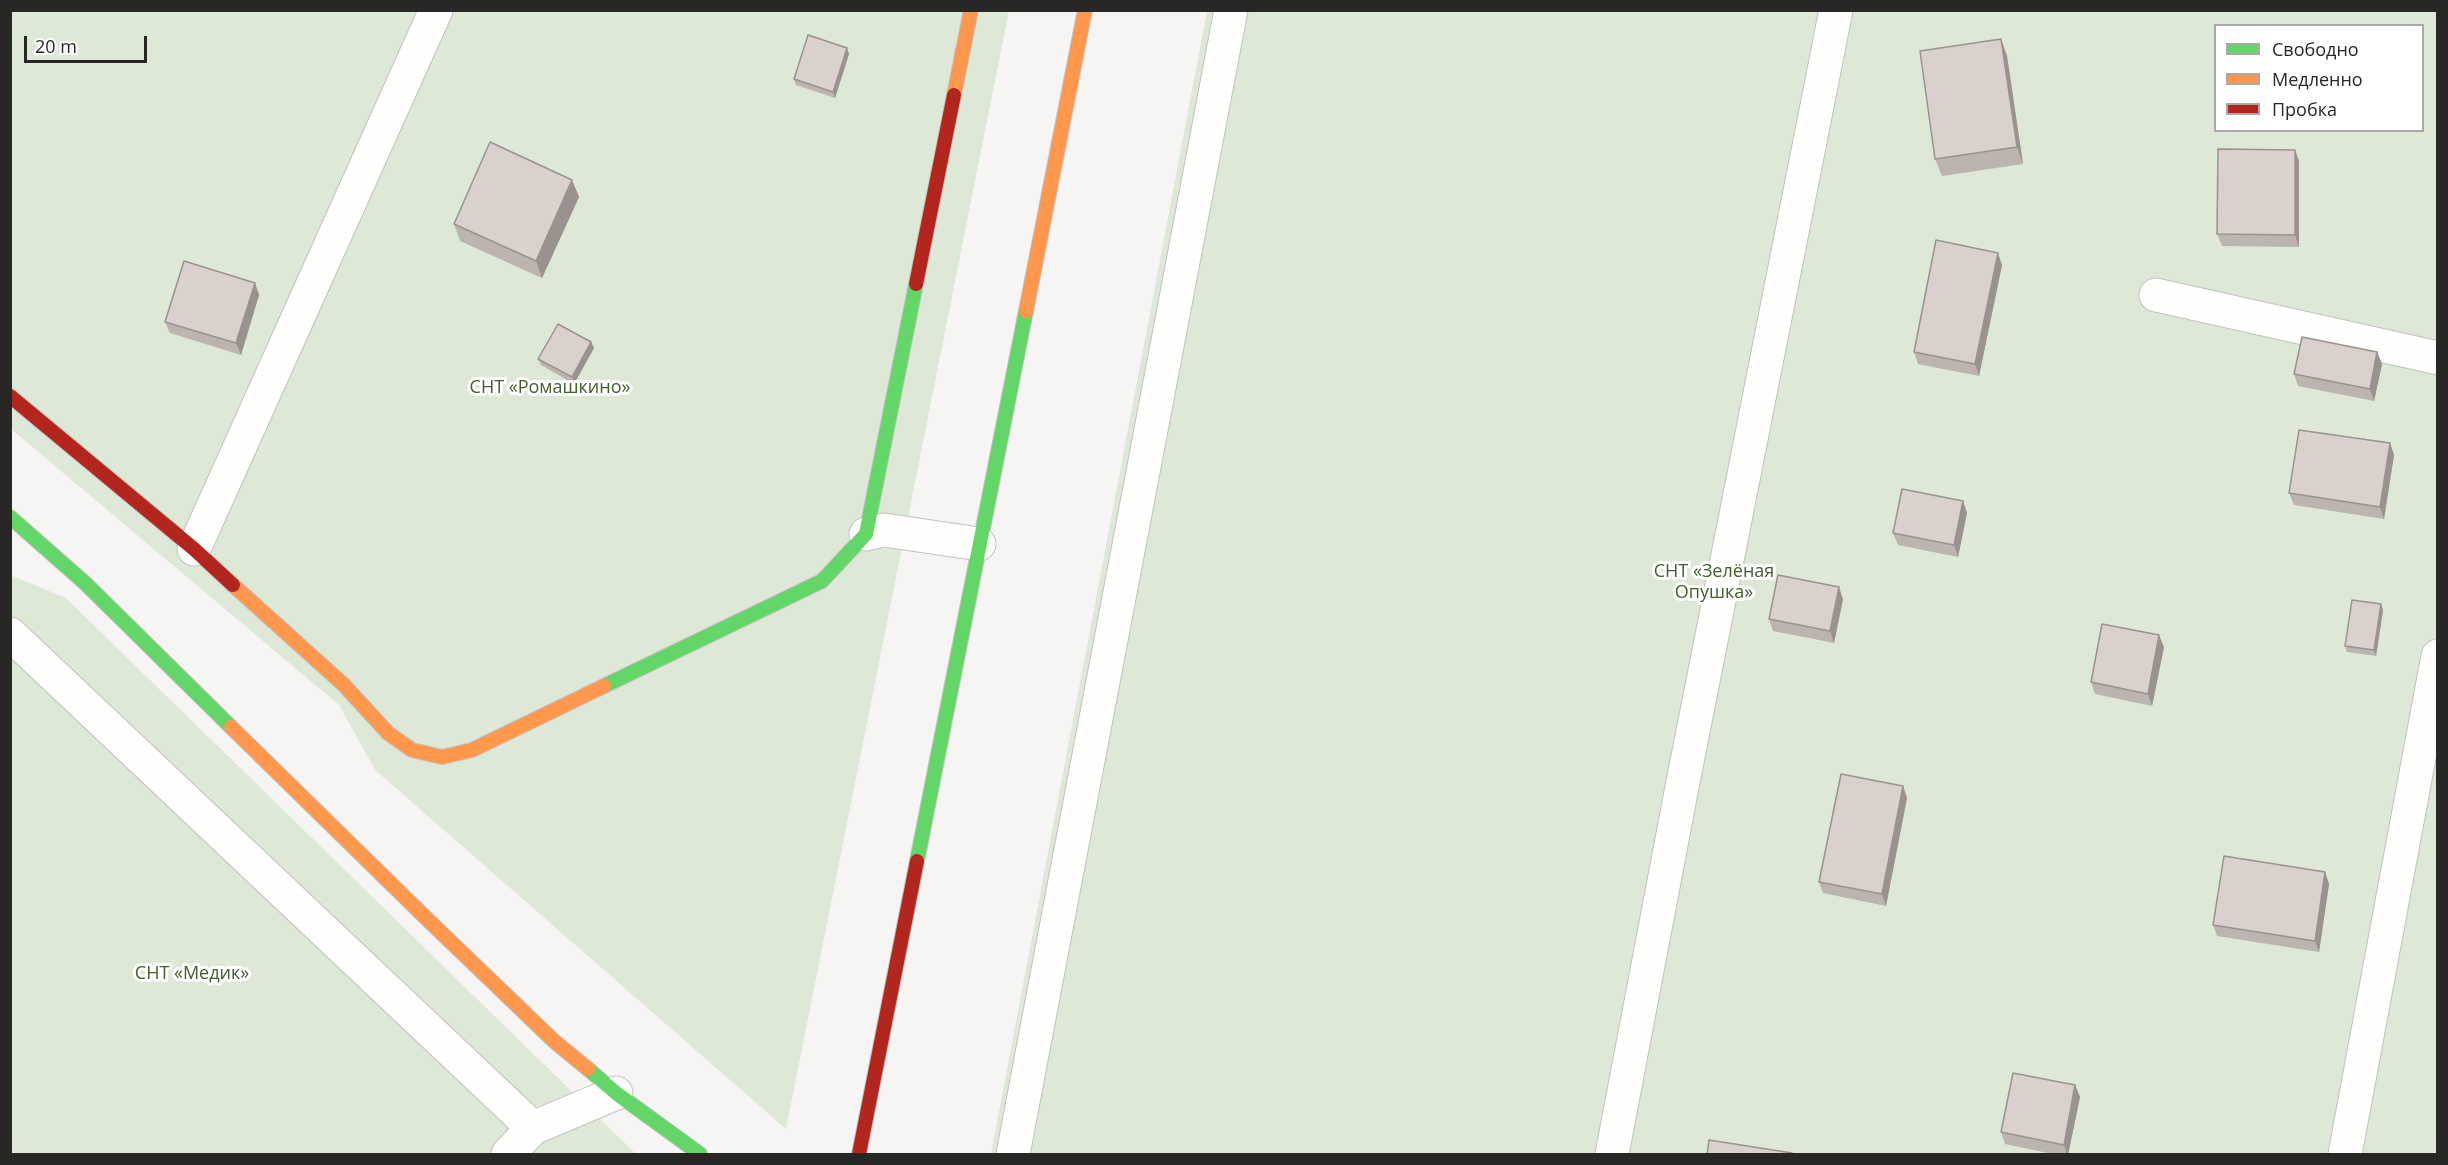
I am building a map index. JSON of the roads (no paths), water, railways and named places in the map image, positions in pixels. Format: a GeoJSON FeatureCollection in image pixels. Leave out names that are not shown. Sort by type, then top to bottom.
{"type":"FeatureCollection","features":[{"type":"Feature","properties":{"kind":"street"},"geometry":{"type":"LineString","coordinates":[[194,549],[436,10]]}},
{"type":"Feature","properties":{"kind":"street"},"geometry":{"type":"LineString","coordinates":[[10,396],[194,549],[344,685],[388,733],[412,750],[442,757],[472,750],[822,580],[866,534],[971,10]]}},
{"type":"Feature","properties":{"kind":"street"},"geometry":{"type":"LineString","coordinates":[[859,1155],[1085,10]]}},
{"type":"Feature","properties":{"kind":"street"},"geometry":{"type":"LineString","coordinates":[[1013,1155],[1231,10]]}},
{"type":"Feature","properties":{"kind":"street"},"geometry":{"type":"LineString","coordinates":[[1612,1155],[1836,10]]}},
{"type":"Feature","properties":{"kind":"street"},"geometry":{"type":"LineString","coordinates":[[2156,295],[2438,358]]}},
{"type":"Feature","properties":{"kind":"street"},"geometry":{"type":"LineString","coordinates":[[10,517],[85,583],[554,1041],[616,1093],[699,1155]]}},
{"type":"Feature","properties":{"kind":"street"},"geometry":{"type":"LineString","coordinates":[[866,534],[884,531],[979,544]]}},
{"type":"Feature","properties":{"kind":"street"},"geometry":{"type":"LineString","coordinates":[[10,634],[533,1128]]}},
{"type":"Feature","properties":{"kind":"street"},"geometry":{"type":"LineString","coordinates":[[2345,1155],[2438,656]]}},
{"type":"Feature","properties":{"kind":"street"},"geometry":{"type":"LineString","coordinates":[[508,1155],[533,1128],[616,1093]]}},
{"type":"Feature","properties":{"kind":"park label","name":"СНТ «Ромашкино»"},"geometry":{"type":"Point","coordinates":[550,388]}},
{"type":"Feature","properties":{"kind":"park label","name":"СНТ «Зелёная Опушка»"},"geometry":{"type":"Point","coordinates":[1714,582]}},
{"type":"Feature","properties":{"kind":"park label","name":"СНТ «Медик»"},"geometry":{"type":"Point","coordinates":[192,974]}}]}
